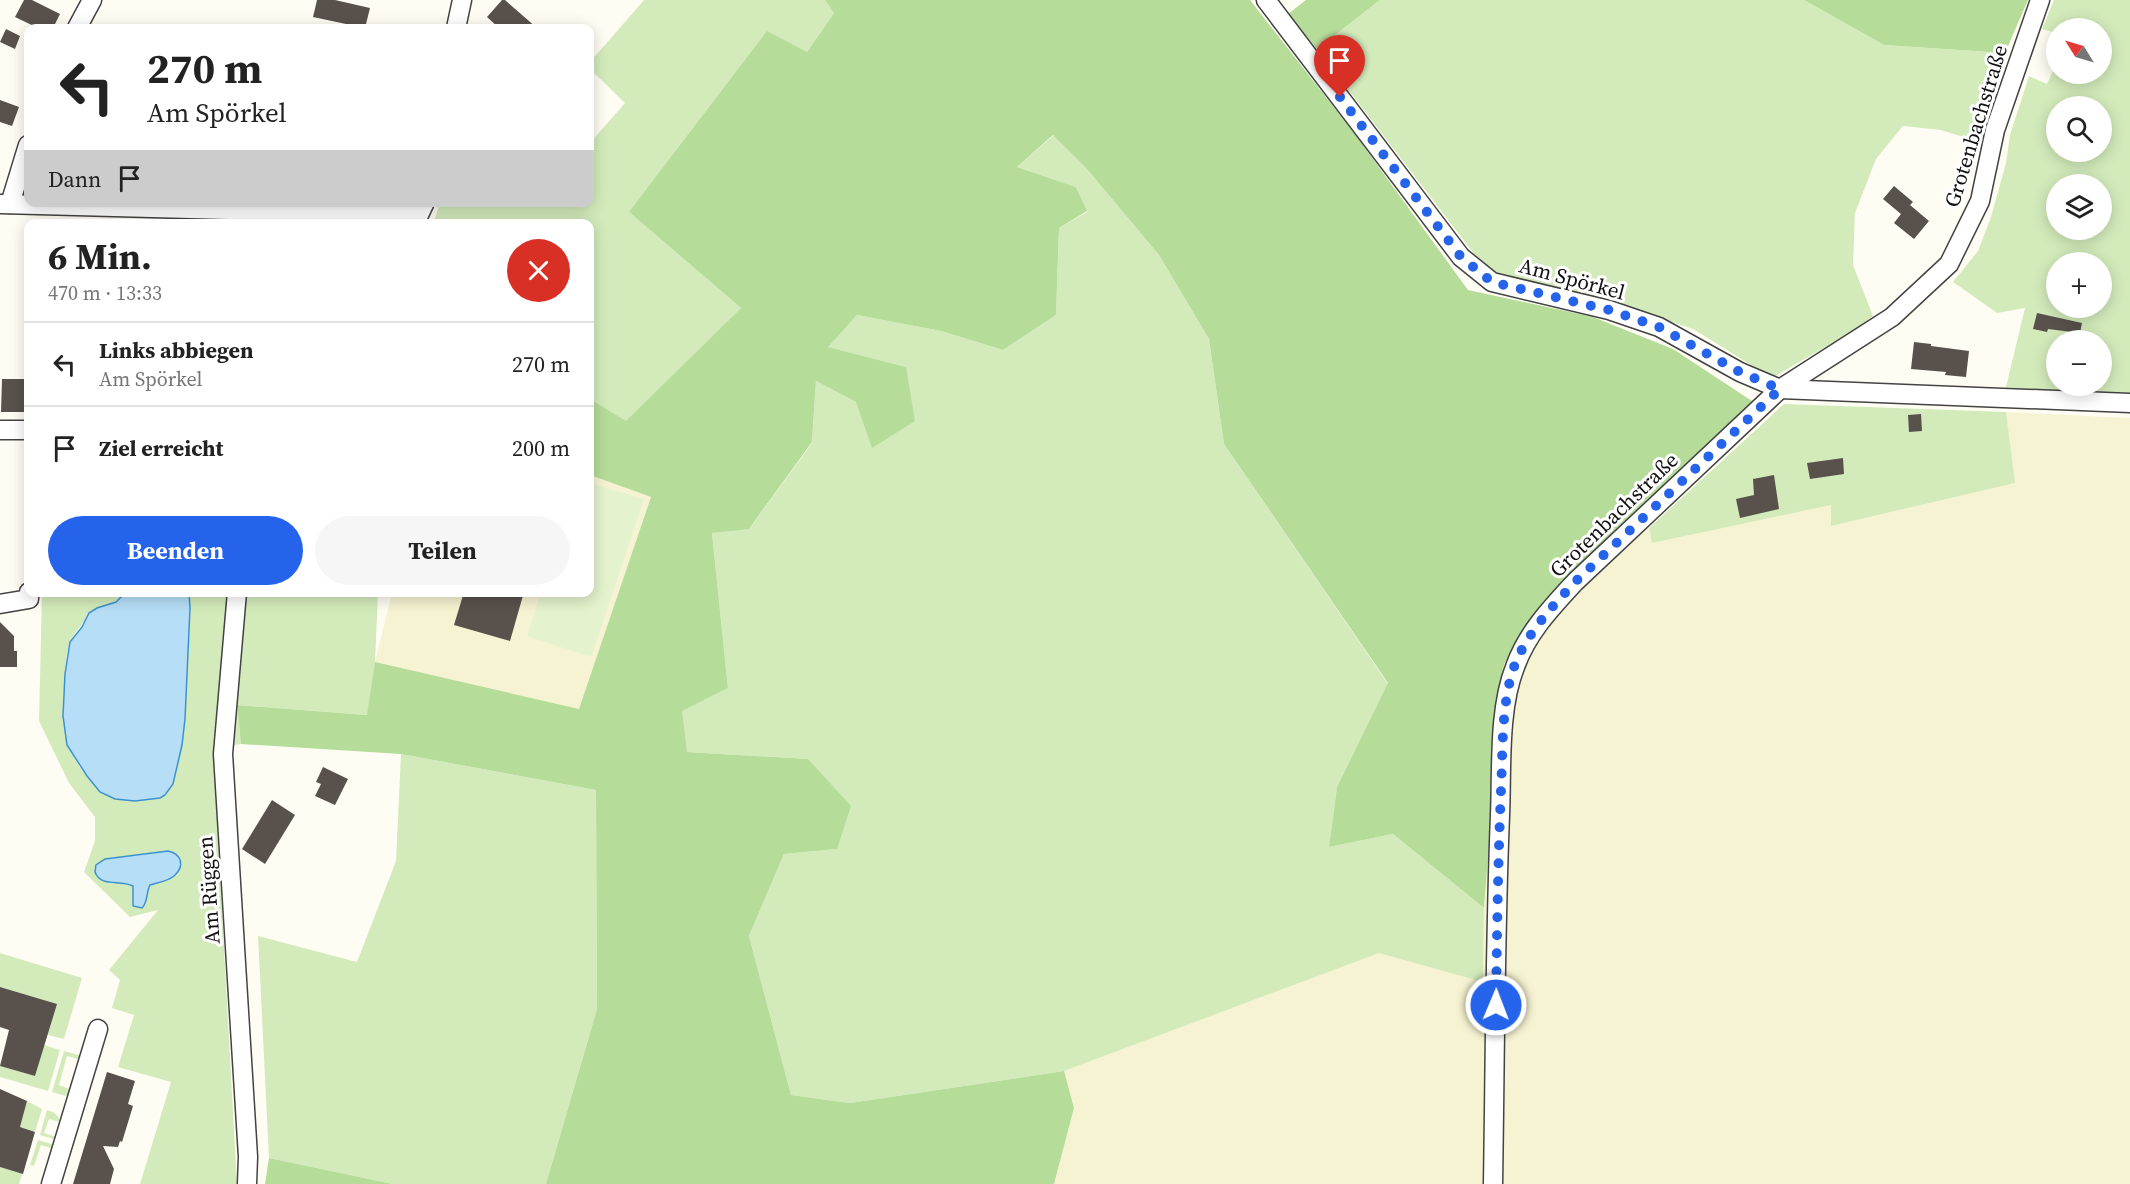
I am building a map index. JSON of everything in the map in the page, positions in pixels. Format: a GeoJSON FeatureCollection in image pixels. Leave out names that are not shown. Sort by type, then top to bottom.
{"type":"FeatureCollection","features":[{"type":"Feature","properties":{"kind":"street"},"geometry":{"type":"LineString","coordinates":[[79,24],[92,0]]}},
{"type":"Feature","properties":{"kind":"street"},"geometry":{"type":"LineString","coordinates":[[457,24],[462,0]]}},
{"type":"Feature","properties":{"kind":"street","name":"Am Spörkel"},"geometry":{"type":"LineString","coordinates":[[1266,0],[1461,257],[1492,282],[1609,310],[1659,327],[1740,372],[1780,389],[2130,403]]}},
{"type":"Feature","properties":{"kind":"street","name":"Grotenbachstraße"},"geometry":{"type":"LineString","coordinates":[[1493,1184],[1497,893],[1504,732],[1508,692],[1514,667],[1526,641],[1543,616],[1575,582],[1780,389],[1892,317],[1949,264],[1980,201],[1995,130],[2040,1]]}},
{"type":"Feature","properties":{"kind":"street"},"geometry":{"type":"LineString","coordinates":[[24,155],[5,204],[24,205]]}},
{"type":"Feature","properties":{"kind":"street"},"geometry":{"type":"LineString","coordinates":[[66,207],[269,217],[421,214]]}},
{"type":"Feature","properties":{"kind":"street"},"geometry":{"type":"LineString","coordinates":[[0,430],[24,430]]}},
{"type":"Feature","properties":{"kind":"street"},"geometry":{"type":"LineString","coordinates":[[0,604],[25,597]]}},
{"type":"Feature","properties":{"kind":"street","name":"Am Rüggen"},"geometry":{"type":"LineString","coordinates":[[237,597],[223,754],[248,1157],[247,1184]]}},
{"type":"Feature","properties":{"kind":"street"},"geometry":{"type":"LineString","coordinates":[[51,1184],[98,1029]]}},
{"type":"Feature","properties":{"kind":"shaded area"},"geometry":{"type":"Polygon","coordinates":[[[2006,412],[2130,418],[2130,1184],[1054,1184],[1074,1108],[1064,1071],[1379,952],[1483,982],[1484,908],[1504,664],[1540,606],[1638,509],[1649,528],[1652,543],[1831,504],[1831,526],[2014,483],[2006,412]]]}},
{"type":"Feature","properties":{"kind":"shaded area"},"geometry":{"type":"Polygon","coordinates":[[[594,476],[651,497],[579,710],[375,662],[391,597],[594,597],[594,476]]]}},
{"type":"Feature","properties":{"kind":"green space"},"geometry":{"type":"Polygon","coordinates":[[[644,0],[825,0],[834,13],[807,52],[629,212],[741,308],[626,422],[594,402],[594,219],[435,219],[439,207],[594,207],[594,138],[625,103],[594,73],[594,57],[644,0]]]}},
{"type":"Feature","properties":{"kind":"green space"},"geometry":{"type":"Polygon","coordinates":[[[825,0],[1250,0],[1357,137],[1468,290],[1593,317],[1673,349],[1752,401],[1540,606],[1504,664],[1484,908],[1393,834],[1329,847],[1337,787],[1388,683],[1224,444],[1209,339],[1159,255],[1086,168],[1053,135],[1017,167],[1076,187],[1087,211],[1059,228],[1056,315],[1003,350],[941,331],[857,315],[828,347],[906,367],[915,421],[872,448],[856,402],[816,381],[812,442],[749,529],[712,533],[728,688],[682,711],[687,752],[808,759],[851,806],[837,849],[784,854],[749,936],[791,1095],[850,1103],[1064,1071],[1074,1108],[1054,1184],[546,1184],[597,1009],[596,790],[401,754],[241,744],[237,705],[367,715],[375,662],[579,709],[651,497],[594,476],[594,401],[626,421],[741,308],[629,212],[767,31],[807,52],[834,13],[825,0]]]}},
{"type":"Feature","properties":{"kind":"green space"},"geometry":{"type":"Polygon","coordinates":[[[1306,0],[1380,0],[1317,49],[1288,14],[1306,0]]]}},
{"type":"Feature","properties":{"kind":"green space"},"geometry":{"type":"Polygon","coordinates":[[[1380,0],[1804,0],[1884,45],[2005,53],[1976,141],[1941,130],[1903,126],[1876,159],[1855,213],[1853,265],[1873,316],[1856,329],[1772,378],[1693,329],[1605,300],[1503,278],[1475,255],[1317,49],[1380,0]]]}},
{"type":"Feature","properties":{"kind":"green space"},"geometry":{"type":"Polygon","coordinates":[[[1804,0],[2028,0],[2005,53],[1884,45],[1804,0]]]}},
{"type":"Feature","properties":{"kind":"green space"},"geometry":{"type":"Polygon","coordinates":[[[2054,0],[2130,0],[2130,396],[2112,395],[2112,330],[2046,330],[2046,393],[2005,391],[2025,308],[1997,313],[1953,282],[1978,251],[1991,217],[2006,163],[2010,135],[2029,76],[2046,84],[2112,84],[2112,18],[2047,18],[2054,0]]]}},
{"type":"Feature","properties":{"kind":"green space"},"geometry":{"type":"Polygon","coordinates":[[[1054,135],[1086,168],[1159,255],[1209,339],[1224,444],[1388,684],[1337,787],[1329,847],[1393,834],[1484,908],[1483,982],[1379,953],[1064,1071],[850,1103],[791,1095],[749,936],[784,854],[837,849],[808,759],[687,752],[681,711],[728,688],[712,533],[750,528],[812,443],[816,381],[856,402],[906,367],[827,347],[857,315],[941,331],[1003,350],[1056,315],[1059,228],[1087,212],[1076,187],[1017,167],[1054,135]]]}},
{"type":"Feature","properties":{"kind":"green space"},"geometry":{"type":"Polygon","coordinates":[[[1784,404],[2006,412],[2015,483],[1831,526],[1831,505],[1652,543],[1649,528],[1784,404]]]}},
{"type":"Feature","properties":{"kind":"green space"},"geometry":{"type":"Polygon","coordinates":[[[594,484],[644,499],[591,657],[527,636],[540,597],[594,597],[594,484]]]}},
{"type":"Feature","properties":{"kind":"green space"},"geometry":{"type":"Polygon","coordinates":[[[42,597],[120,597],[95,610],[71,640],[66,657],[63,703],[65,729],[72,754],[94,785],[115,799],[175,775],[185,719],[189,597],[378,597],[375,662],[368,715],[237,705],[241,744],[213,749],[237,1184],[140,1184],[171,1082],[118,1067],[134,1015],[112,1008],[120,980],[109,970],[158,910],[130,917],[84,872],[95,841],[95,817],[69,783],[39,721],[42,597]]]}},
{"type":"Feature","properties":{"kind":"green space"},"geometry":{"type":"Polygon","coordinates":[[[401,754],[596,790],[597,1009],[546,1184],[393,1184],[269,1158],[258,936],[357,962],[396,861],[401,754]]]}},
{"type":"Feature","properties":{"kind":"green space"},"geometry":{"type":"Polygon","coordinates":[[[0,953],[82,978],[64,1039],[48,1035],[56,1004],[0,987],[0,953]]]}},
{"type":"Feature","properties":{"kind":"green space"},"geometry":{"type":"Polygon","coordinates":[[[44,1045],[60,1050],[48,1091],[0,1077],[0,1066],[35,1076],[44,1045]]]}},
{"type":"Feature","properties":{"kind":"green space"},"geometry":{"type":"Polygon","coordinates":[[[64,1051],[82,1056],[81,1060],[67,1056],[59,1085],[72,1090],[69,1097],[52,1092],[64,1051]]]}},
{"type":"Feature","properties":{"kind":"green space"},"geometry":{"type":"Polygon","coordinates":[[[27,1101],[42,1109],[35,1132],[20,1127],[27,1101]]]}},
{"type":"Feature","properties":{"kind":"green space"},"geometry":{"type":"Polygon","coordinates":[[[47,1110],[56,1114],[60,1122],[49,1119],[44,1133],[57,1137],[57,1140],[40,1135],[47,1110]]]}},
{"type":"Feature","properties":{"kind":"green space"},"geometry":{"type":"Polygon","coordinates":[[[38,1140],[55,1145],[53,1149],[41,1145],[34,1166],[30,1165],[38,1140]]]}},
{"type":"Feature","properties":{"kind":"green space"},"geometry":{"type":"Polygon","coordinates":[[[32,1143],[19,1184],[0,1184],[0,1167],[7,1169],[32,1143]]]}},
{"type":"Feature","properties":{"kind":"green space"},"geometry":{"type":"Polygon","coordinates":[[[269,1158],[393,1184],[265,1184],[269,1158]]]}},
{"type":"Feature","properties":{"kind":"water"},"geometry":{"type":"Polygon","coordinates":[[[121,597],[189,597],[182,745],[173,784],[160,798],[135,801],[115,799],[100,792],[67,745],[63,716],[65,674],[70,642],[82,627],[89,613],[116,602],[121,597]]]}},
{"type":"Feature","properties":{"kind":"water"},"geometry":{"type":"Polygon","coordinates":[[[168,851],[179,858],[180,868],[172,878],[150,885],[142,908],[133,906],[133,886],[106,882],[95,872],[96,865],[105,859],[168,851]]]}},
{"type":"Feature","properties":{"kind":"building"},"geometry":{"type":"Polygon","coordinates":[[[24,0],[32,0],[60,14],[55,24],[30,24],[15,17],[24,0]]]}},
{"type":"Feature","properties":{"kind":"building"},"geometry":{"type":"Polygon","coordinates":[[[317,0],[335,0],[370,8],[366,24],[346,24],[313,17],[317,0]]]}},
{"type":"Feature","properties":{"kind":"building"},"geometry":{"type":"Polygon","coordinates":[[[502,0],[505,0],[532,24],[495,24],[487,17],[502,0]]]}},
{"type":"Feature","properties":{"kind":"building"},"geometry":{"type":"Polygon","coordinates":[[[6,29],[20,36],[15,49],[0,42],[6,29]]]}},
{"type":"Feature","properties":{"kind":"building"},"geometry":{"type":"Polygon","coordinates":[[[0,100],[19,107],[12,126],[0,122],[0,100]]]}},
{"type":"Feature","properties":{"kind":"building"},"geometry":{"type":"Polygon","coordinates":[[[1894,186],[1913,202],[1910,205],[1929,221],[1914,239],[1894,223],[1901,214],[1883,199],[1894,186]]]}},
{"type":"Feature","properties":{"kind":"building"},"geometry":{"type":"Polygon","coordinates":[[[2037,313],[2046,315],[2046,318],[2060,318],[2082,323],[2081,330],[2048,329],[2046,332],[2033,329],[2037,313]]]}},
{"type":"Feature","properties":{"kind":"building"},"geometry":{"type":"Polygon","coordinates":[[[1914,342],[1969,351],[1966,377],[1945,375],[1946,372],[1911,369],[1914,342]]]}},
{"type":"Feature","properties":{"kind":"building"},"geometry":{"type":"Polygon","coordinates":[[[2,379],[24,379],[24,412],[1,412],[2,379]]]}},
{"type":"Feature","properties":{"kind":"building"},"geometry":{"type":"Polygon","coordinates":[[[1921,414],[1922,431],[1909,432],[1908,415],[1921,414]]]}},
{"type":"Feature","properties":{"kind":"building"},"geometry":{"type":"Polygon","coordinates":[[[1843,458],[1844,474],[1810,479],[1807,463],[1843,458]]]}},
{"type":"Feature","properties":{"kind":"building"},"geometry":{"type":"Polygon","coordinates":[[[1774,475],[1779,509],[1740,518],[1736,499],[1754,495],[1753,479],[1774,475]]]}},
{"type":"Feature","properties":{"kind":"building"},"geometry":{"type":"Polygon","coordinates":[[[462,597],[523,597],[510,641],[454,625],[462,597]]]}},
{"type":"Feature","properties":{"kind":"building"},"geometry":{"type":"Polygon","coordinates":[[[0,622],[14,636],[17,667],[0,667],[0,622]]]}},
{"type":"Feature","properties":{"kind":"building"},"geometry":{"type":"Polygon","coordinates":[[[323,767],[348,779],[335,805],[315,796],[321,784],[316,782],[323,767]]]}},
{"type":"Feature","properties":{"kind":"building"},"geometry":{"type":"Polygon","coordinates":[[[272,800],[295,815],[265,864],[242,849],[272,800]]]}},
{"type":"Feature","properties":{"kind":"building"},"geometry":{"type":"Polygon","coordinates":[[[0,987],[57,1004],[35,1076],[0,1066],[9,1030],[0,1027],[0,987]]]}},
{"type":"Feature","properties":{"kind":"building"},"geometry":{"type":"Polygon","coordinates":[[[107,1072],[135,1081],[128,1104],[133,1106],[122,1142],[120,1141],[118,1147],[103,1146],[114,1169],[110,1184],[73,1184],[107,1072]]]}},
{"type":"Feature","properties":{"kind":"building"},"geometry":{"type":"Polygon","coordinates":[[[0,1089],[27,1101],[20,1127],[35,1132],[23,1174],[0,1167],[0,1089]]]}},
{"type":"Feature","properties":{"kind":"route"},"geometry":{"type":"LineString","coordinates":[[1340,97],[1461,257],[1492,282],[1609,310],[1659,327],[1740,372],[1780,389],[1575,582],[1543,616],[1526,641],[1514,667],[1508,692],[1504,732],[1497,893],[1496,1005]]}}]}
